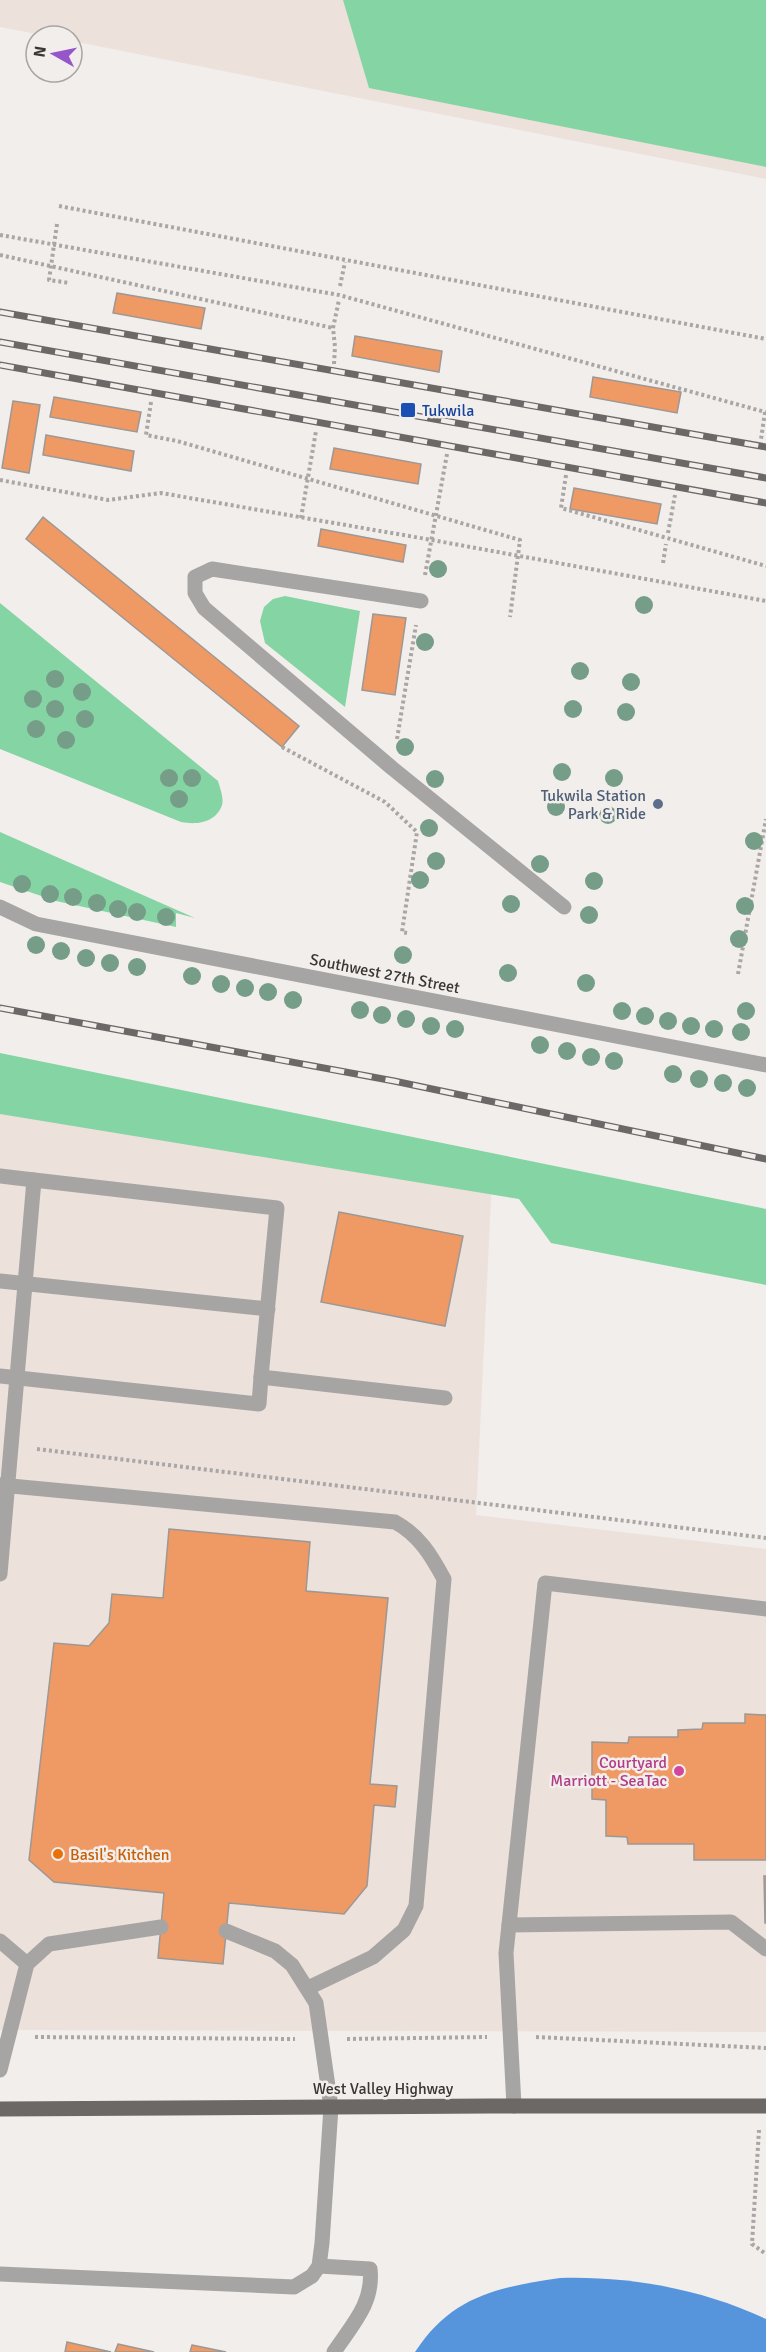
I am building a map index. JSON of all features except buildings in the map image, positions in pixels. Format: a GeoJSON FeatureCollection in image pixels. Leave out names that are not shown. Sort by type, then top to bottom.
{"type":"FeatureCollection","features":[{"type":"Feature","properties":{"kind":"main road","name":"West Valley Highway"},"geometry":{"type":"LineString","coordinates":[[0,2109],[763,2106]]}},
{"type":"Feature","properties":{"kind":"street"},"geometry":{"type":"LineString","coordinates":[[421,601],[212,569],[195,577],[195,593],[204,608],[392,768],[564,908]]}},
{"type":"Feature","properties":{"kind":"street","name":"Southwest 27th Street"},"geometry":{"type":"LineString","coordinates":[[0,907],[36,924],[766,1065]]}},
{"type":"Feature","properties":{"kind":"street"},"geometry":{"type":"LineString","coordinates":[[0,1176],[277,1208],[259,1404],[0,1376]]}},
{"type":"Feature","properties":{"kind":"street"},"geometry":{"type":"LineString","coordinates":[[0,1574],[3,1485],[11,1446],[34,1180]]}},
{"type":"Feature","properties":{"kind":"street"},"geometry":{"type":"LineString","coordinates":[[0,1281],[268,1309]]}},
{"type":"Feature","properties":{"kind":"street"},"geometry":{"type":"LineString","coordinates":[[261,1377],[445,1398]]}},
{"type":"Feature","properties":{"kind":"street"},"geometry":{"type":"LineString","coordinates":[[3,1485],[395,1522],[410,1530],[429,1553],[444,1579],[416,1906],[404,1930],[373,1958],[308,1988]]}},
{"type":"Feature","properties":{"kind":"street"},"geometry":{"type":"LineString","coordinates":[[514,2106],[506,1953],[544,1583],[766,1609]]}},
{"type":"Feature","properties":{"kind":"street"},"geometry":{"type":"LineString","coordinates":[[509,1925],[731,1922],[766,1949]]}},
{"type":"Feature","properties":{"kind":"street"},"geometry":{"type":"LineString","coordinates":[[0,2070],[27,1964],[49,1944],[161,1927]]}},
{"type":"Feature","properties":{"kind":"street"},"geometry":{"type":"LineString","coordinates":[[0,2274],[294,2287],[312,2276],[319,2266],[331,2107],[316,2003],[292,1965],[275,1951],[226,1931]]}},
{"type":"Feature","properties":{"kind":"street"},"geometry":{"type":"LineString","coordinates":[[0,1941],[27,1964]]}},
{"type":"Feature","properties":{"kind":"street"},"geometry":{"type":"LineString","coordinates":[[319,2266],[370,2269],[372,2285],[366,2304],[334,2352]]}},
{"type":"Feature","properties":{"kind":"path"},"geometry":{"type":"LineString","coordinates":[[59,206],[766,339]]}},
{"type":"Feature","properties":{"kind":"path"},"geometry":{"type":"LineString","coordinates":[[57,224],[49,280],[70,283]]}},
{"type":"Feature","properties":{"kind":"path"},"geometry":{"type":"LineString","coordinates":[[0,235],[339,295],[765,412],[761,439]]}},
{"type":"Feature","properties":{"kind":"path"},"geometry":{"type":"LineString","coordinates":[[0,255],[333,328]]}},
{"type":"Feature","properties":{"kind":"path"},"geometry":{"type":"LineString","coordinates":[[340,286],[345,262]]}},
{"type":"Feature","properties":{"kind":"path"},"geometry":{"type":"LineString","coordinates":[[334,364],[333,328],[339,300]]}},
{"type":"Feature","properties":{"kind":"path"},"geometry":{"type":"LineString","coordinates":[[151,402],[146,435],[177,441],[520,540],[510,616]]}},
{"type":"Feature","properties":{"kind":"path"},"geometry":{"type":"LineString","coordinates":[[301,518],[316,431]]}},
{"type":"Feature","properties":{"kind":"path"},"geometry":{"type":"LineString","coordinates":[[425,576],[447,454]]}},
{"type":"Feature","properties":{"kind":"path"},"geometry":{"type":"LineString","coordinates":[[566,475],[561,508],[766,566]]}},
{"type":"Feature","properties":{"kind":"path"},"geometry":{"type":"LineString","coordinates":[[0,480],[108,500],[161,493],[766,601]]}},
{"type":"Feature","properties":{"kind":"path"},"geometry":{"type":"LineString","coordinates":[[668,533],[675,495]]}},
{"type":"Feature","properties":{"kind":"path"},"geometry":{"type":"LineString","coordinates":[[663,563],[666,544]]}},
{"type":"Feature","properties":{"kind":"path"},"geometry":{"type":"LineString","coordinates":[[396,743],[416,624]]}},
{"type":"Feature","properties":{"kind":"path"},"geometry":{"type":"LineString","coordinates":[[282,747],[385,802],[417,832],[402,932],[407,933]]}},
{"type":"Feature","properties":{"kind":"path"},"geometry":{"type":"LineString","coordinates":[[738,974],[766,819]]}},
{"type":"Feature","properties":{"kind":"path"},"geometry":{"type":"LineString","coordinates":[[11,1446],[766,1538]]}},
{"type":"Feature","properties":{"kind":"path"},"geometry":{"type":"LineString","coordinates":[[9,2037],[321,2039],[511,2036],[766,2048]]}},
{"type":"Feature","properties":{"kind":"path"},"geometry":{"type":"LineString","coordinates":[[763,2106],[752,2244],[766,2254]]}},
{"type":"Feature","properties":{"kind":"shaded area"},"geometry":{"type":"Polygon","coordinates":[[[0,0],[766,0],[766,179],[84,43],[84,24],[24,24],[24,32],[0,27],[0,0]]]}},
{"type":"Feature","properties":{"kind":"shaded area"},"geometry":{"type":"Polygon","coordinates":[[[0,1088],[492,1178],[476,1515],[766,1549],[766,2032],[0,2030],[0,1088]]]}},
{"type":"Feature","properties":{"kind":"green space"},"geometry":{"type":"Polygon","coordinates":[[[343,0],[766,0],[766,167],[369,88],[343,0]]]}},
{"type":"Feature","properties":{"kind":"green space"},"geometry":{"type":"Polygon","coordinates":[[[285,596],[360,611],[345,707],[265,643],[260,621],[264,607],[273,599],[285,596]]]}},
{"type":"Feature","properties":{"kind":"green space"},"geometry":{"type":"Polygon","coordinates":[[[0,603],[218,781],[222,793],[222,805],[215,816],[199,823],[181,822],[0,749],[0,603]]]}},
{"type":"Feature","properties":{"kind":"green space"},"geometry":{"type":"Polygon","coordinates":[[[0,832],[195,918],[176,913],[176,927],[56,901],[0,882],[0,832]]]}},
{"type":"Feature","properties":{"kind":"green space"},"geometry":{"type":"Polygon","coordinates":[[[0,1053],[766,1209],[766,1285],[551,1243],[519,1199],[0,1114],[0,1053]]]}},
{"type":"Feature","properties":{"kind":"water"},"geometry":{"type":"Polygon","coordinates":[[[560,2278],[639,2282],[691,2292],[717,2300],[766,2319],[766,2352],[415,2352],[429,2333],[460,2306],[478,2297],[516,2285],[560,2278]]]}},
{"type":"Feature","properties":{"kind":"railway"},"geometry":{"type":"LineString","coordinates":[[0,312],[766,447]]}},
{"type":"Feature","properties":{"kind":"railway"},"geometry":{"type":"LineString","coordinates":[[0,342],[766,478]]}},
{"type":"Feature","properties":{"kind":"railway"},"geometry":{"type":"LineString","coordinates":[[0,365],[766,503]]}},
{"type":"Feature","properties":{"kind":"railway"},"geometry":{"type":"LineString","coordinates":[[0,1008],[394,1081],[766,1159]]}},
{"type":"Feature","properties":{"kind":"place","name":"Tukwila"},"geometry":{"type":"Point","coordinates":[408,410]}},
{"type":"Feature","properties":{"kind":"place","name":"Tukwila Station Park & Ride"},"geometry":{"type":"Point","coordinates":[658,804]}},
{"type":"Feature","properties":{"kind":"place","name":"Courtyard Marriott - SeaTac"},"geometry":{"type":"Point","coordinates":[679,1771]}},
{"type":"Feature","properties":{"kind":"place","name":"Basil's Kitchen"},"geometry":{"type":"Point","coordinates":[58,1854]}}]}
